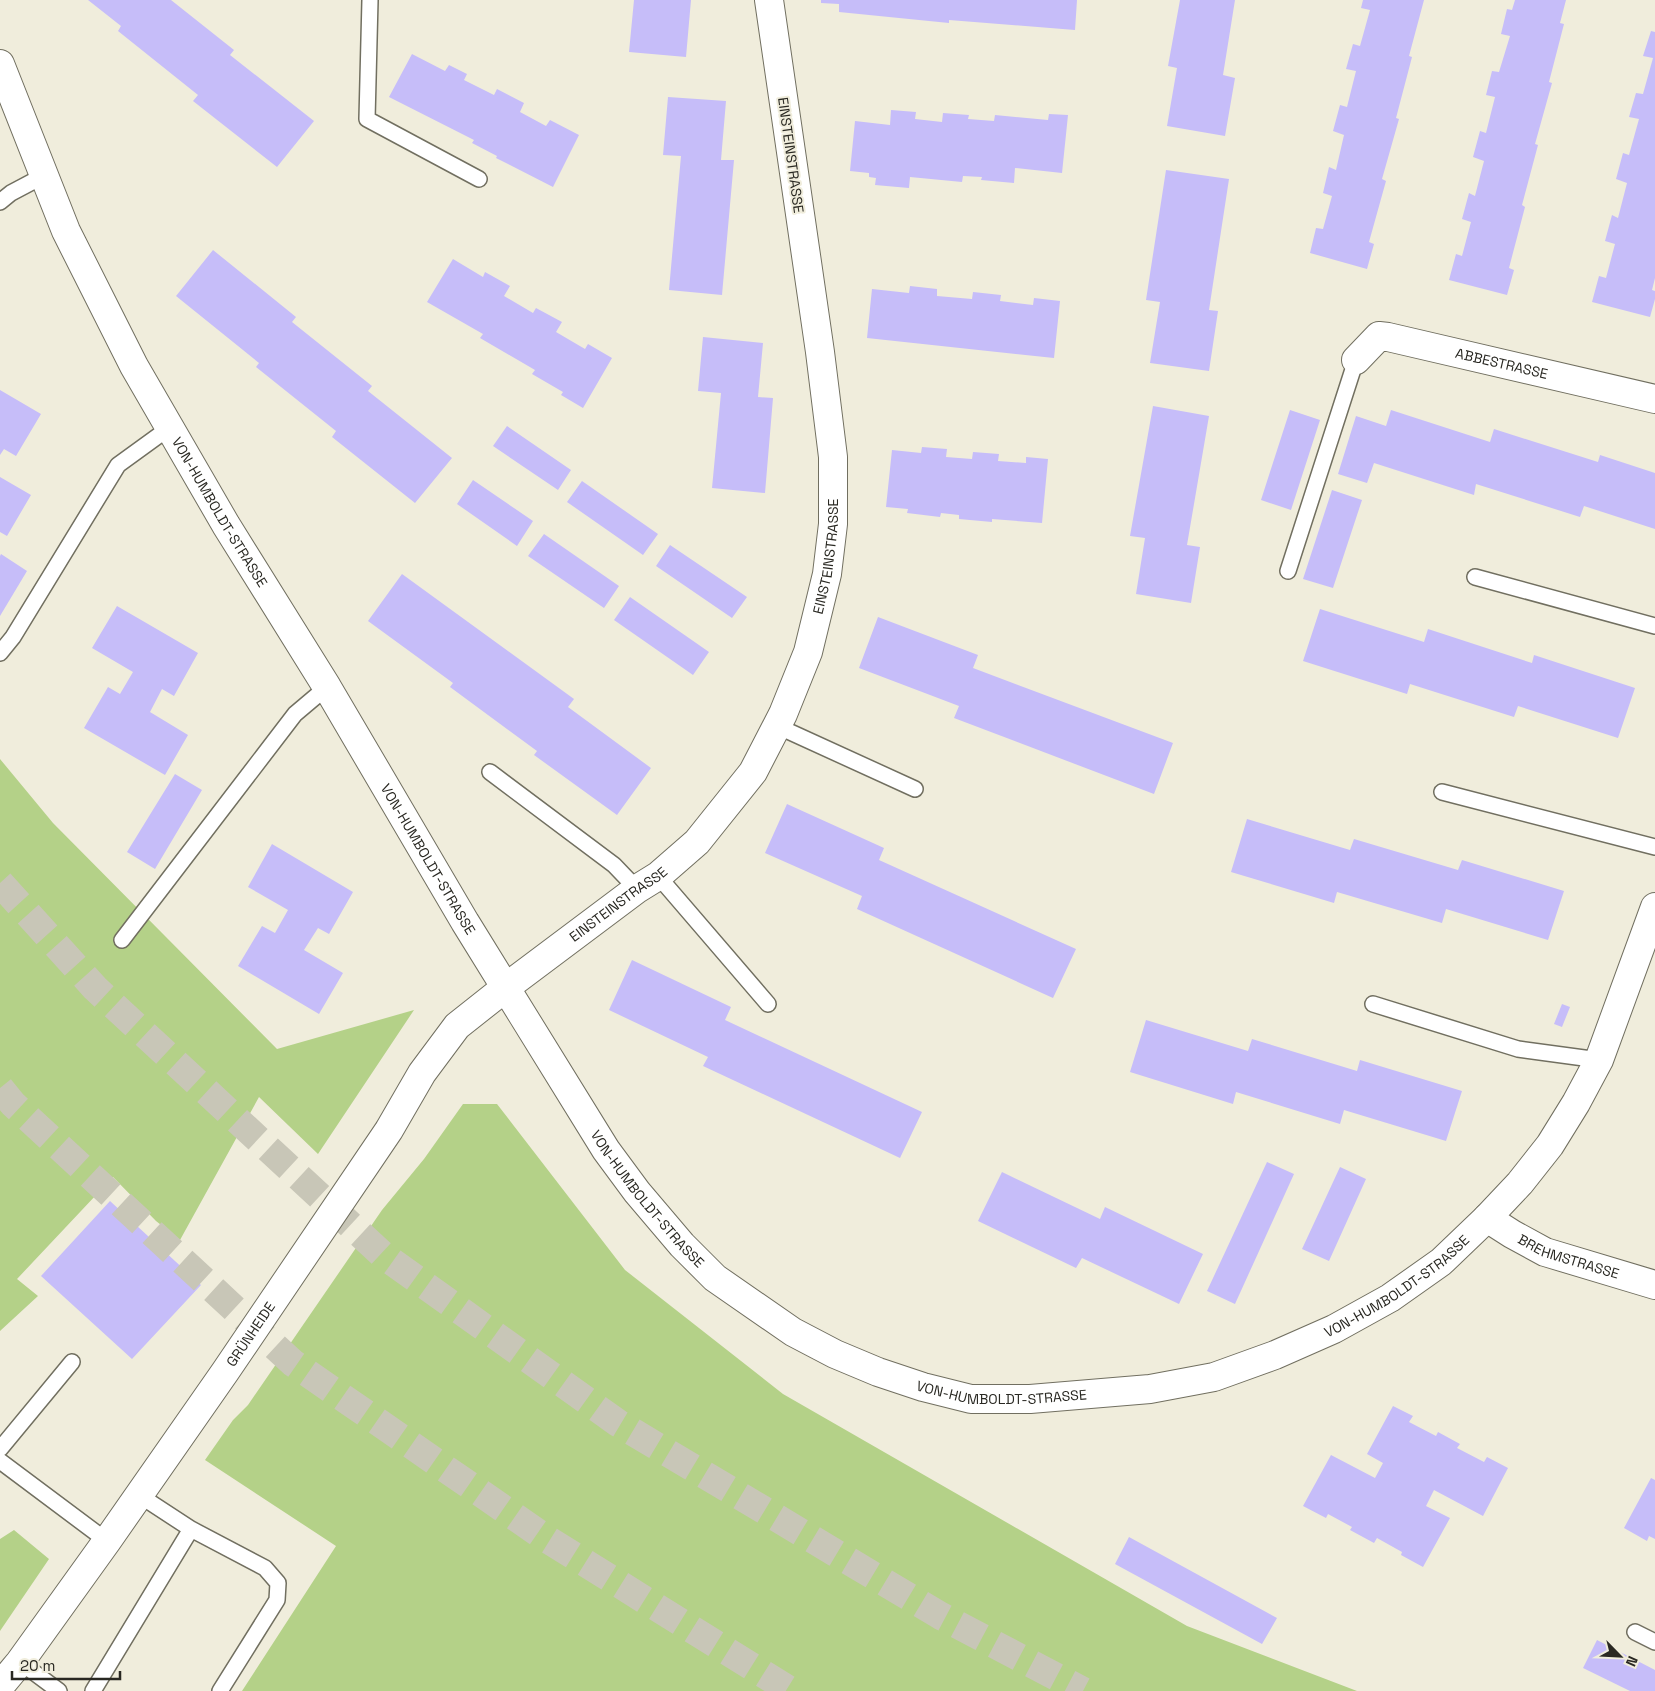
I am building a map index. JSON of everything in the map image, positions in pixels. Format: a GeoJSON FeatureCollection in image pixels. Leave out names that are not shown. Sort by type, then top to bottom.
{"type":"FeatureCollection","features":[{"type":"Feature","properties":{"kind":"street","name":"EINSTEINSTRASSE"},"geometry":{"type":"LineString","coordinates":[[505,988],[647,882],[697,842],[753,772],[777,726],[808,652],[825,589],[833,524],[833,457],[819,342],[769,0]]}},
{"type":"Feature","properties":{"kind":"street","name":"VON-HUMBOLDT-STRASSE"},"geometry":{"type":"LineString","coordinates":[[0,64],[66,230],[134,366],[168,428],[327,688],[505,988],[611,1157],[637,1192],[676,1238],[715,1278],[793,1332],[835,1354],[887,1375],[961,1397],[971,1399],[1030,1399],[1150,1390],[1214,1377],[1334,1329],[1390,1298],[1441,1262],[1520,1183],[1550,1145],[1576,1103],[1599,1060],[1655,907]]}},
{"type":"Feature","properties":{"kind":"street","name":"ABBESTRASSE"},"geometry":{"type":"LineString","coordinates":[[1356,360],[1379,336],[1388,337],[1655,399]]}},
{"type":"Feature","properties":{"kind":"street","name":"GRÜNHEIDE"},"geometry":{"type":"LineString","coordinates":[[0,1686],[20,1662],[107,1542],[225,1372],[389,1130],[422,1073],[457,1026],[505,988]]}},
{"type":"Feature","properties":{"kind":"street","name":"BREHMSTRASSE"},"geometry":{"type":"LineString","coordinates":[[1487,1218],[1545,1252],[1655,1285]]}},
{"type":"Feature","properties":{"kind":"lane"},"geometry":{"type":"LineString","coordinates":[[370,0],[367,119],[479,178]]}},
{"type":"Feature","properties":{"kind":"lane"},"geometry":{"type":"LineString","coordinates":[[0,202],[12,193],[45,175]]}},
{"type":"Feature","properties":{"kind":"lane"},"geometry":{"type":"LineString","coordinates":[[1288,571],[1356,360]]}},
{"type":"Feature","properties":{"kind":"lane"},"geometry":{"type":"LineString","coordinates":[[0,653],[13,637],[118,465],[168,428]]}},
{"type":"Feature","properties":{"kind":"lane"},"geometry":{"type":"LineString","coordinates":[[1475,577],[1655,626]]}},
{"type":"Feature","properties":{"kind":"lane"},"geometry":{"type":"LineString","coordinates":[[122,940],[295,714],[327,688]]}},
{"type":"Feature","properties":{"kind":"lane"},"geometry":{"type":"LineString","coordinates":[[777,726],[914,789]]}},
{"type":"Feature","properties":{"kind":"lane"},"geometry":{"type":"LineString","coordinates":[[490,772],[614,865],[647,882],[768,1004]]}},
{"type":"Feature","properties":{"kind":"lane"},"geometry":{"type":"LineString","coordinates":[[1442,792],[1655,846]]}},
{"type":"Feature","properties":{"kind":"lane"},"geometry":{"type":"LineString","coordinates":[[1372,1004],[1518,1049],[1599,1060]]}},
{"type":"Feature","properties":{"kind":"lane"},"geometry":{"type":"LineString","coordinates":[[0,1449],[72,1362]]}},
{"type":"Feature","properties":{"kind":"lane"},"geometry":{"type":"LineString","coordinates":[[0,1462],[107,1542]]}},
{"type":"Feature","properties":{"kind":"lane"},"geometry":{"type":"LineString","coordinates":[[139,1495],[191,1529],[265,1568],[278,1583],[277,1600],[220,1691]]}},
{"type":"Feature","properties":{"kind":"lane"},"geometry":{"type":"LineString","coordinates":[[94,1691],[191,1529]]}},
{"type":"Feature","properties":{"kind":"lane"},"geometry":{"type":"LineString","coordinates":[[1635,1632],[1655,1642]]}},
{"type":"Feature","properties":{"kind":"lane"},"geometry":{"type":"LineString","coordinates":[[20,1662],[59,1691]]}},
{"type":"Feature","properties":{"kind":"green space"},"geometry":{"type":"Polygon","coordinates":[[[0,759],[53,823],[277,1049],[414,1010],[318,1154],[259,1097],[180,1240],[156,1221],[113,1177],[17,1279],[38,1296],[0,1331],[0,759]]]}},
{"type":"Feature","properties":{"kind":"green space"},"geometry":{"type":"Polygon","coordinates":[[[463,1104],[497,1104],[625,1270],[783,1394],[1187,1626],[1357,1691],[242,1691],[336,1546],[205,1460],[233,1420],[248,1405],[382,1210],[424,1159],[463,1104]]]}},
{"type":"Feature","properties":{"kind":"green space"},"geometry":{"type":"Polygon","coordinates":[[[14,1530],[49,1559],[0,1631],[0,1539],[14,1530]]]}},
{"type":"Feature","properties":{"kind":"building"},"geometry":{"type":"Polygon","coordinates":[[[88,0],[171,0],[234,50],[230,55],[314,121],[277,167],[193,101],[198,95],[118,31],[121,26],[88,0]]]}},
{"type":"Feature","properties":{"kind":"building"},"geometry":{"type":"Polygon","coordinates":[[[634,0],[691,0],[686,57],[629,52],[634,0]]]}},
{"type":"Feature","properties":{"kind":"building"},"geometry":{"type":"Polygon","coordinates":[[[821,0],[1077,0],[1075,30],[949,20],[949,23],[839,12],[839,4],[821,3],[821,0]]]}},
{"type":"Feature","properties":{"kind":"building"},"geometry":{"type":"Polygon","coordinates":[[[1180,0],[1235,0],[1223,75],[1235,78],[1225,136],[1167,126],[1177,68],[1168,66],[1180,0]]]}},
{"type":"Feature","properties":{"kind":"building"},"geometry":{"type":"Polygon","coordinates":[[[1363,0],[1424,0],[1409,56],[1412,57],[1396,118],[1399,119],[1382,179],[1386,181],[1369,242],[1374,244],[1367,269],[1310,253],[1316,228],[1323,229],[1332,196],[1323,193],[1329,167],[1336,170],[1344,135],[1333,131],[1340,105],[1347,107],[1356,71],[1346,69],[1353,44],[1360,46],[1370,10],[1361,8],[1363,0]]]}},
{"type":"Feature","properties":{"kind":"building"},"geometry":{"type":"Polygon","coordinates":[[[1515,0],[1566,0],[1560,23],[1564,24],[1549,82],[1552,83],[1535,144],[1538,145],[1522,205],[1525,207],[1509,268],[1514,270],[1507,295],[1449,280],[1456,254],[1462,256],[1471,222],[1462,219],[1469,193],[1475,196],[1484,161],[1473,157],[1480,131],[1486,133],[1495,97],[1486,95],[1492,71],[1499,72],[1510,36],[1501,34],[1507,9],[1512,10],[1515,0]]]}},
{"type":"Feature","properties":{"kind":"building"},"geometry":{"type":"Polygon","coordinates":[[[1651,31],[1655,32],[1655,278],[1652,290],[1655,291],[1655,299],[1650,317],[1592,302],[1599,276],[1606,278],[1615,244],[1605,241],[1612,215],[1618,218],[1627,183],[1616,179],[1623,153],[1629,155],[1639,119],[1629,117],[1636,93],[1643,94],[1653,58],[1643,56],[1651,31]]]}},
{"type":"Feature","properties":{"kind":"building"},"geometry":{"type":"Polygon","coordinates":[[[412,54],[445,71],[449,65],[467,74],[464,80],[494,95],[497,89],[524,103],[520,112],[546,126],[550,120],[579,135],[553,187],[496,158],[497,156],[472,143],[474,140],[389,97],[412,54]]]}},
{"type":"Feature","properties":{"kind":"building"},"geometry":{"type":"Polygon","coordinates":[[[668,97],[726,101],[721,160],[734,160],[722,295],[669,290],[681,156],[663,155],[668,97]]]}},
{"type":"Feature","properties":{"kind":"building"},"geometry":{"type":"Polygon","coordinates":[[[891,110],[916,112],[915,119],[942,122],[943,113],[969,115],[968,119],[994,121],[995,115],[1048,120],[1049,114],[1068,115],[1062,173],[1015,168],[1014,183],[981,180],[982,177],[963,176],[962,182],[910,177],[909,188],[875,185],[876,178],[869,177],[869,173],[850,171],[855,121],[890,125],[891,110]]]}},
{"type":"Feature","properties":{"kind":"building"},"geometry":{"type":"Polygon","coordinates":[[[1166,170],[1229,179],[1209,310],[1218,311],[1209,371],[1150,363],[1160,302],[1146,300],[1166,170]]]}},
{"type":"Feature","properties":{"kind":"building"},"geometry":{"type":"Polygon","coordinates":[[[213,250],[296,317],[292,322],[372,386],[368,391],[452,458],[415,503],[332,437],[336,431],[256,367],[259,363],[176,296],[213,250]]]}},
{"type":"Feature","properties":{"kind":"building"},"geometry":{"type":"Polygon","coordinates":[[[453,259],[483,277],[485,272],[510,286],[504,296],[533,313],[536,308],[562,322],[556,332],[585,349],[588,344],[612,358],[583,408],[561,395],[563,392],[532,374],[535,370],[480,338],[483,334],[427,302],[453,259]]]}},
{"type":"Feature","properties":{"kind":"building"},"geometry":{"type":"Polygon","coordinates":[[[910,286],[937,289],[937,296],[972,299],[973,292],[1001,295],[1000,301],[1033,305],[1034,298],[1060,301],[1054,358],[867,338],[872,289],[909,293],[910,286]]]}},
{"type":"Feature","properties":{"kind":"building"},"geometry":{"type":"Polygon","coordinates":[[[703,337],[763,343],[758,397],[773,398],[765,493],[712,488],[721,393],[698,391],[703,337]]]}},
{"type":"Feature","properties":{"kind":"building"},"geometry":{"type":"Polygon","coordinates":[[[0,390],[41,414],[16,456],[4,449],[0,455],[0,390]]]}},
{"type":"Feature","properties":{"kind":"building"},"geometry":{"type":"Polygon","coordinates":[[[1153,406],[1209,416],[1187,545],[1200,547],[1191,603],[1136,594],[1145,538],[1130,536],[1153,406]]]}},
{"type":"Feature","properties":{"kind":"building"},"geometry":{"type":"Polygon","coordinates":[[[1290,410],[1320,420],[1291,510],[1261,500],[1290,410]]]}},
{"type":"Feature","properties":{"kind":"building"},"geometry":{"type":"Polygon","coordinates":[[[1391,410],[1490,442],[1494,429],[1598,462],[1600,455],[1655,473],[1655,529],[1584,506],[1580,517],[1476,484],[1474,495],[1374,463],[1367,483],[1338,474],[1356,416],[1386,426],[1391,410]]]}},
{"type":"Feature","properties":{"kind":"building"},"geometry":{"type":"Polygon","coordinates":[[[507,426],[571,470],[558,490],[493,446],[507,426]]]}},
{"type":"Feature","properties":{"kind":"building"},"geometry":{"type":"Polygon","coordinates":[[[922,447],[947,449],[946,457],[972,459],[973,452],[999,454],[998,461],[1026,463],[1026,457],[1048,459],[1042,523],[992,519],[992,522],[959,519],[959,515],[941,513],[940,517],[907,513],[908,509],[886,507],[892,450],[921,453],[922,447]]]}},
{"type":"Feature","properties":{"kind":"building"},"geometry":{"type":"Polygon","coordinates":[[[0,477],[31,495],[7,536],[0,532],[0,477]]]}},
{"type":"Feature","properties":{"kind":"building"},"geometry":{"type":"Polygon","coordinates":[[[473,480],[533,521],[517,546],[457,504],[473,480]]]}},
{"type":"Feature","properties":{"kind":"building"},"geometry":{"type":"Polygon","coordinates":[[[582,481],[658,534],[643,555],[567,502],[582,481]]]}},
{"type":"Feature","properties":{"kind":"building"},"geometry":{"type":"Polygon","coordinates":[[[1332,490],[1362,500],[1333,588],[1303,579],[1332,490]]]}},
{"type":"Feature","properties":{"kind":"building"},"geometry":{"type":"Polygon","coordinates":[[[544,534],[619,586],[604,608],[528,556],[544,534]]]}},
{"type":"Feature","properties":{"kind":"building"},"geometry":{"type":"Polygon","coordinates":[[[670,545],[747,597],[732,618],[656,566],[670,545]]]}},
{"type":"Feature","properties":{"kind":"building"},"geometry":{"type":"Polygon","coordinates":[[[1,554],[27,571],[0,616],[0,556],[1,554]]]}},
{"type":"Feature","properties":{"kind":"building"},"geometry":{"type":"Polygon","coordinates":[[[402,574],[574,699],[568,707],[651,768],[617,815],[534,755],[537,751],[450,687],[453,683],[368,621],[402,574]]]}},
{"type":"Feature","properties":{"kind":"building"},"geometry":{"type":"Polygon","coordinates":[[[630,597],[709,652],[693,675],[614,620],[630,597]]]}},
{"type":"Feature","properties":{"kind":"building"},"geometry":{"type":"Polygon","coordinates":[[[117,606],[198,653],[174,696],[162,689],[150,712],[188,735],[165,775],[84,728],[108,687],[120,694],[133,672],[92,648],[117,606]]]}},
{"type":"Feature","properties":{"kind":"building"},"geometry":{"type":"Polygon","coordinates":[[[1320,609],[1424,642],[1428,629],[1532,663],[1534,655],[1635,688],[1618,738],[1518,706],[1514,717],[1410,684],[1407,694],[1303,661],[1320,609]]]}},
{"type":"Feature","properties":{"kind":"building"},"geometry":{"type":"Polygon","coordinates":[[[878,617],[978,655],[973,668],[1173,743],[1154,794],[954,718],[959,706],[859,668],[878,617]]]}},
{"type":"Feature","properties":{"kind":"building"},"geometry":{"type":"Polygon","coordinates":[[[175,774],[202,790],[155,869],[127,852],[175,774]]]}},
{"type":"Feature","properties":{"kind":"building"},"geometry":{"type":"Polygon","coordinates":[[[787,804],[884,848],[879,860],[1076,949],[1053,998],[857,909],[862,896],[765,853],[787,804]]]}},
{"type":"Feature","properties":{"kind":"building"},"geometry":{"type":"Polygon","coordinates":[[[1247,819],[1350,850],[1354,839],[1458,870],[1462,860],[1564,891],[1548,940],[1446,909],[1442,923],[1337,892],[1334,903],[1231,872],[1247,819]]]}},
{"type":"Feature","properties":{"kind":"building"},"geometry":{"type":"Polygon","coordinates":[[[272,844],[353,892],[329,934],[318,928],[304,950],[343,973],[319,1014],[238,966],[262,926],[275,933],[288,910],[248,887],[272,844]]]}},
{"type":"Feature","properties":{"kind":"building"},"geometry":{"type":"Polygon","coordinates":[[[632,960],[731,1007],[725,1020],[922,1112],[900,1158],[703,1066],[708,1057],[609,1010],[632,960]]]}},
{"type":"Feature","properties":{"kind":"building"},"geometry":{"type":"Polygon","coordinates":[[[1562,1004],[1570,1007],[1562,1027],[1554,1024],[1562,1004]]]}},
{"type":"Feature","properties":{"kind":"building"},"geometry":{"type":"Polygon","coordinates":[[[1146,1020],[1248,1051],[1252,1039],[1357,1071],[1360,1060],[1462,1091],[1446,1141],[1344,1110],[1340,1124],[1236,1092],[1233,1104],[1130,1072],[1146,1020]]]}},
{"type":"Feature","properties":{"kind":"building"},"geometry":{"type":"Polygon","coordinates":[[[1267,1162],[1294,1174],[1235,1304],[1207,1291],[1267,1162]]]}},
{"type":"Feature","properties":{"kind":"building"},"geometry":{"type":"Polygon","coordinates":[[[1340,1167],[1366,1179],[1329,1261],[1302,1249],[1340,1167]]]}},
{"type":"Feature","properties":{"kind":"building"},"geometry":{"type":"Polygon","coordinates":[[[1002,1172],[1100,1219],[1105,1207],[1203,1254],[1179,1304],[1082,1258],[1076,1268],[978,1221],[1002,1172]]]}},
{"type":"Feature","properties":{"kind":"building"},"geometry":{"type":"Polygon","coordinates":[[[110,1201],[201,1285],[132,1359],[41,1276],[110,1201]]]}},
{"type":"Feature","properties":{"kind":"building"},"geometry":{"type":"Polygon","coordinates":[[[1393,1406],[1413,1416],[1409,1422],[1436,1436],[1438,1432],[1460,1444],[1457,1448],[1484,1462],[1487,1457],[1508,1468],[1483,1516],[1434,1490],[1426,1506],[1450,1518],[1423,1567],[1401,1555],[1402,1552],[1377,1538],[1374,1543],[1350,1530],[1352,1527],[1328,1514],[1326,1518],[1303,1506],[1331,1455],[1375,1478],[1383,1463],[1367,1454],[1393,1406]]]}},
{"type":"Feature","properties":{"kind":"building"},"geometry":{"type":"Polygon","coordinates":[[[1651,1478],[1655,1480],[1655,1539],[1649,1536],[1647,1541],[1624,1528],[1651,1478]]]}},
{"type":"Feature","properties":{"kind":"building"},"geometry":{"type":"Polygon","coordinates":[[[1129,1537],[1277,1618],[1262,1644],[1115,1564],[1129,1537]]]}},
{"type":"Feature","properties":{"kind":"building"},"geometry":{"type":"Polygon","coordinates":[[[1597,1640],[1655,1670],[1655,1691],[1630,1691],[1583,1668],[1597,1640]]]}},
{"type":"Feature","properties":{"kind":"tunnel"},"geometry":{"type":"LineString","coordinates":[[0,883],[95,988],[384,1256],[618,1423],[941,1616],[1083,1691]]}},
{"type":"Feature","properties":{"kind":"tunnel"},"geometry":{"type":"LineString","coordinates":[[0,1088],[13,1104],[293,1363],[547,1539],[791,1691]]}}]}
